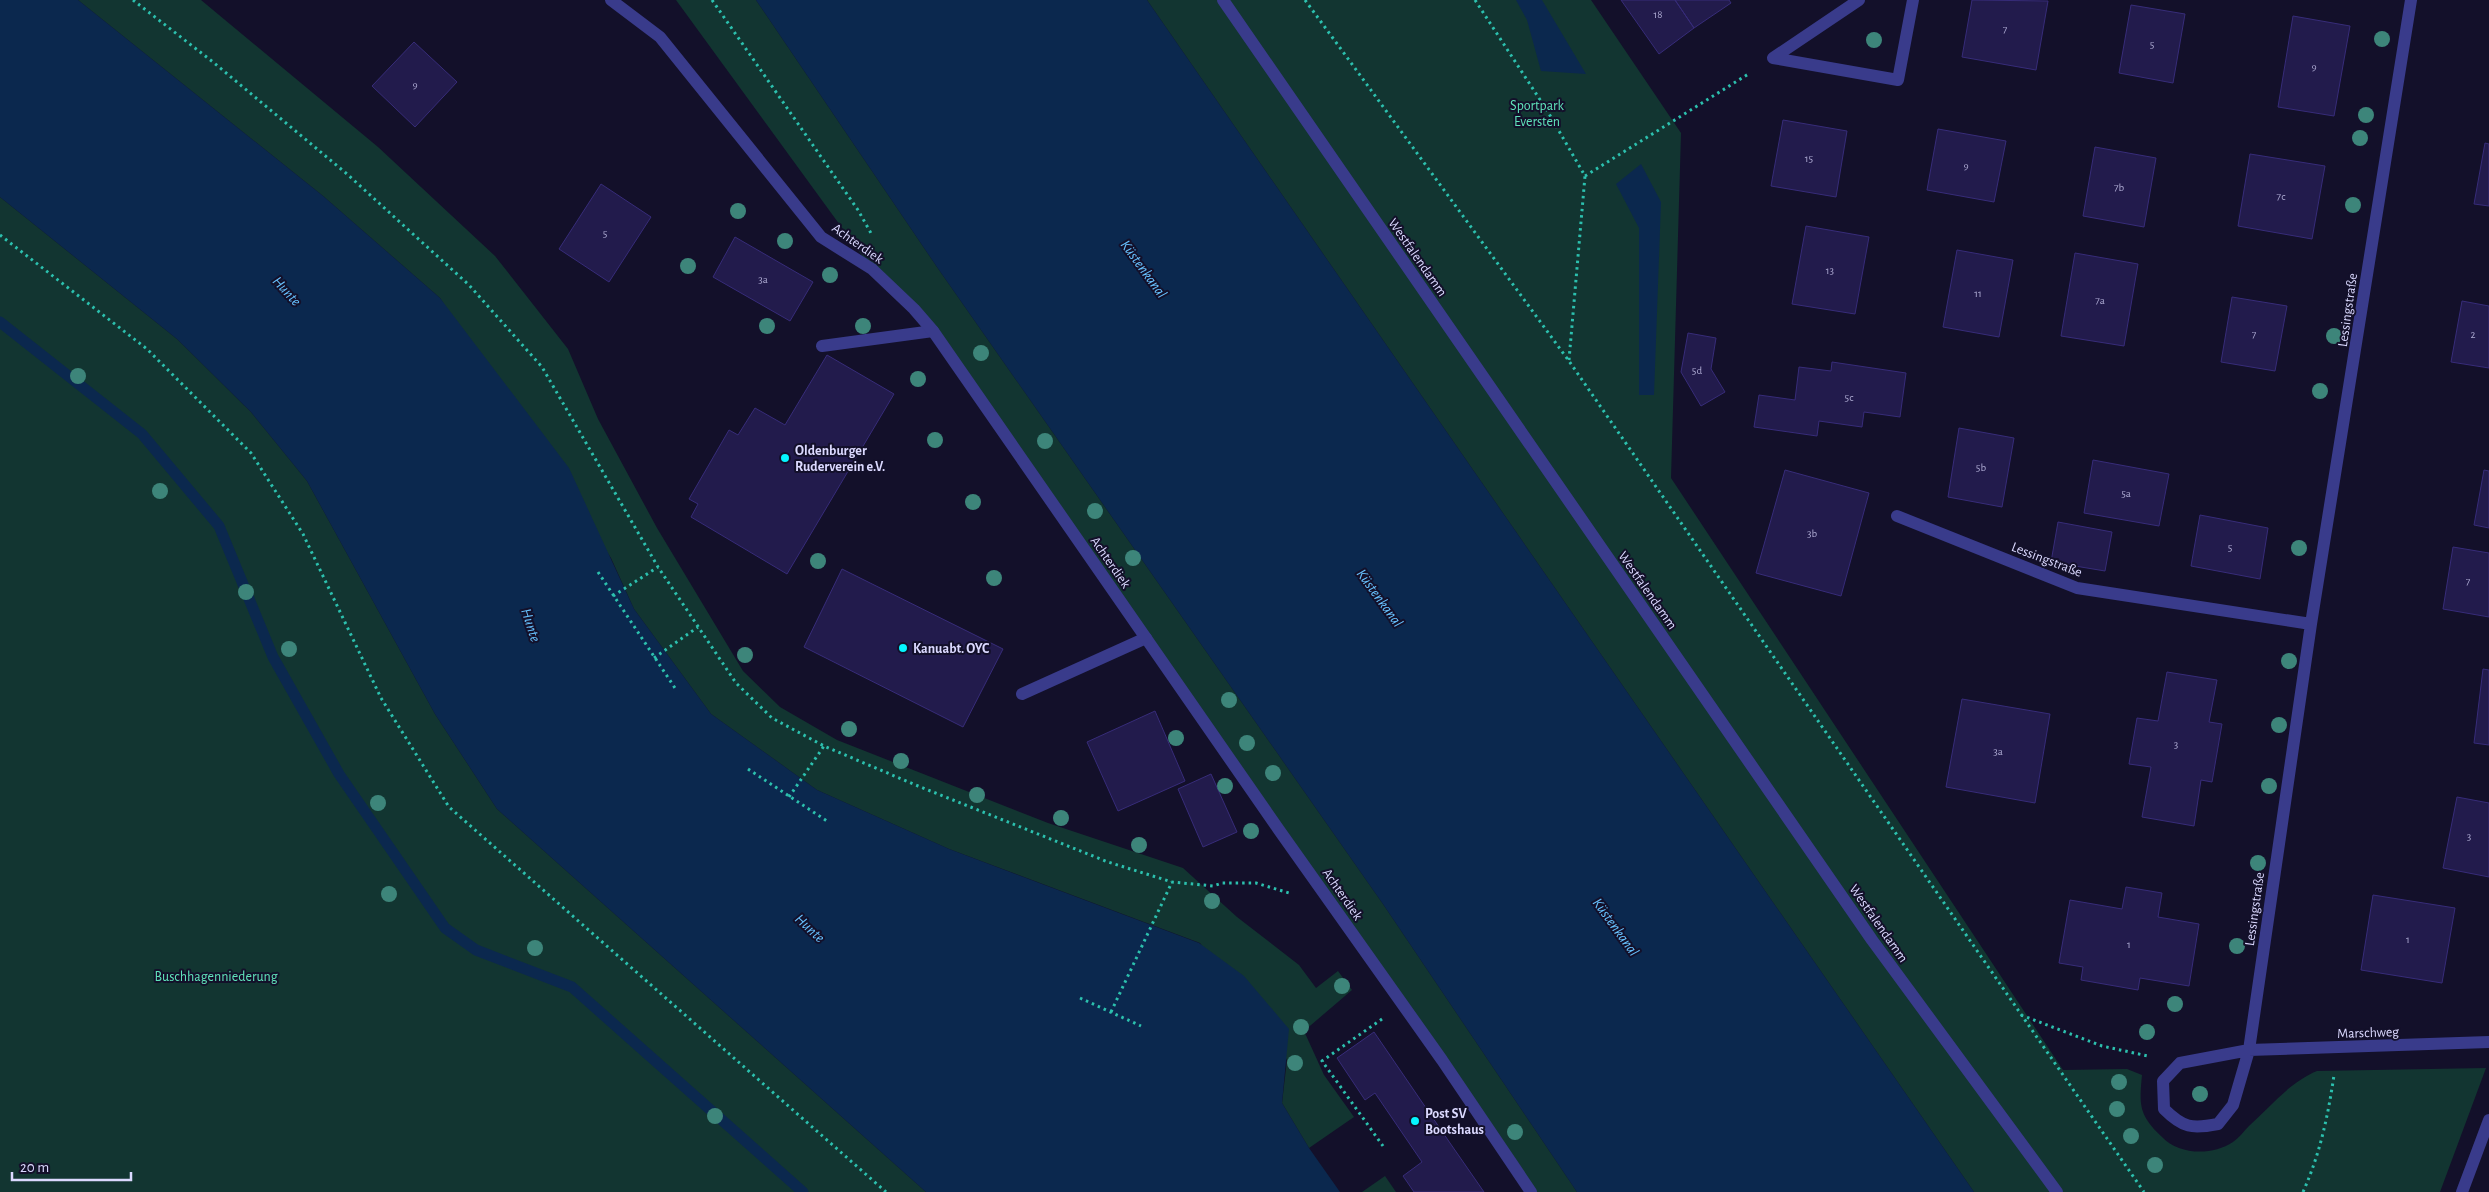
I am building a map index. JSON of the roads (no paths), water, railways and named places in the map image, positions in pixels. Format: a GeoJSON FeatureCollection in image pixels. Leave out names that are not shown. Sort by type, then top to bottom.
{"type":"FeatureCollection","features":[{"type":"Feature","properties":{"kind":"street","name":"Achterdiek"},"geometry":{"type":"LineString","coordinates":[[611,0],[660,37],[822,237],[872,270],[914,309],[933,331],[1403,1005],[1531,1192]]}},
{"type":"Feature","properties":{"kind":"street","name":"Westfalendamm"},"geometry":{"type":"LineString","coordinates":[[1223,0],[1872,940],[2057,1192]]}},
{"type":"Feature","properties":{"kind":"street"},"geometry":{"type":"LineString","coordinates":[[1859,0],[1773,58],[1898,80],[1913,0]]}},
{"type":"Feature","properties":{"kind":"street","name":"Lessingstraße"},"geometry":{"type":"LineString","coordinates":[[2249,1050],[2311,624],[2411,0]]}},
{"type":"Feature","properties":{"kind":"street"},"geometry":{"type":"LineString","coordinates":[[822,346],[933,331]]}},
{"type":"Feature","properties":{"kind":"street","name":"Lessingstraße"},"geometry":{"type":"LineString","coordinates":[[1897,516],[2077,588],[2311,624]]}},
{"type":"Feature","properties":{"kind":"street"},"geometry":{"type":"LineString","coordinates":[[1022,694],[1146,638]]}},
{"type":"Feature","properties":{"kind":"street","name":"Marschweg"},"geometry":{"type":"LineString","coordinates":[[2249,1050],[2233,1105],[2218,1124],[2195,1128],[2176,1121],[2164,1109],[2163,1081],[2180,1063],[2249,1050],[2338,1049],[2489,1042]]}},
{"type":"Feature","properties":{"kind":"street"},"geometry":{"type":"LineString","coordinates":[[2462,1192],[2489,1120]]}},
{"type":"Feature","properties":{"kind":"water","name":"Hunte"},"geometry":{"type":"Polygon","coordinates":[[[0,0],[78,0],[323,196],[440,298],[569,468],[634,609],[711,714],[817,790],[949,849],[1199,943],[1244,976],[1289,1029],[1282,1103],[1309,1148],[1340,1192],[926,1192],[497,809],[435,714],[307,481],[251,412],[177,339],[0,197],[0,0]]]}},
{"type":"Feature","properties":{"kind":"water","name":"Küstenkanal"},"geometry":{"type":"Polygon","coordinates":[[[756,0],[1147,0],[1974,1192],[1577,1192],[1383,904],[937,267],[756,0]]]}},
{"type":"Feature","properties":{"kind":"water"},"geometry":{"type":"Polygon","coordinates":[[[1516,0],[1542,0],[1586,74],[1541,71],[1527,20],[1516,0]]]}},
{"type":"Feature","properties":{"kind":"water"},"geometry":{"type":"Polygon","coordinates":[[[1641,164],[1661,202],[1654,395],[1639,395],[1639,228],[1616,184],[1641,164]]]}},
{"type":"Feature","properties":{"kind":"waterway"},"geometry":{"type":"LineString","coordinates":[[0,322],[142,434],[219,526],[273,657],[339,774],[445,928],[476,950],[572,987],[803,1192]]}},
{"type":"Feature","properties":{"kind":"place","name":"Oldenburger Ruderverein e.V."},"geometry":{"type":"Point","coordinates":[785,458]}},
{"type":"Feature","properties":{"kind":"place","name":"Kanuabt. OYC"},"geometry":{"type":"Point","coordinates":[903,648]}},
{"type":"Feature","properties":{"kind":"place","name":"Post SV Bootshaus"},"geometry":{"type":"Point","coordinates":[1415,1121]}},
{"type":"Feature","properties":{"kind":"park label","name":"Sportpark Eversten"},"geometry":{"type":"Point","coordinates":[1537,114]}},
{"type":"Feature","properties":{"kind":"park label","name":"Buschhagenniederung"},"geometry":{"type":"Point","coordinates":[216,976]}}]}
